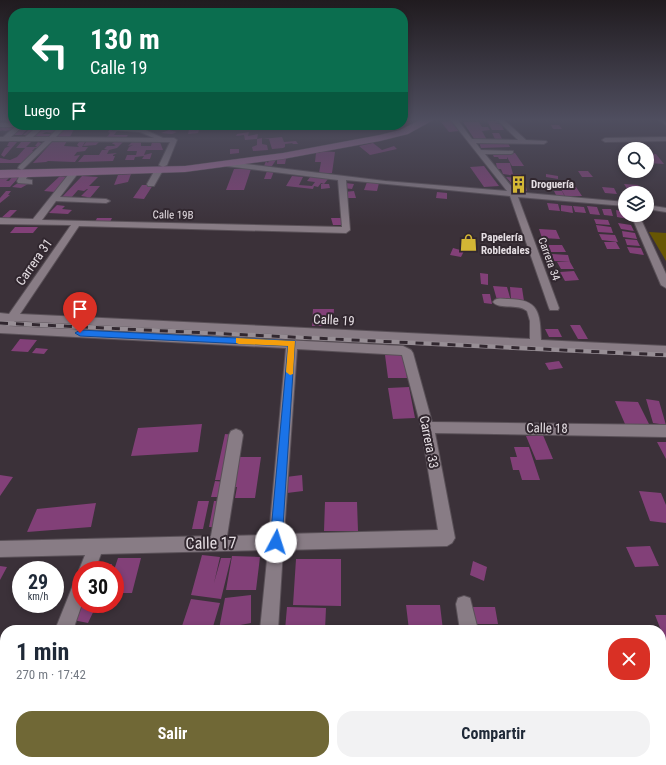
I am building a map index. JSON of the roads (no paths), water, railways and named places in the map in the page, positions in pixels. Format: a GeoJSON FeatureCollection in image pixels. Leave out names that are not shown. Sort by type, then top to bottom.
{"type":"FeatureCollection","features":[{"type":"Feature","properties":{"kind":"main road"},"geometry":{"type":"LineString","coordinates":[[0,174],[161,168],[256,155]]}},
{"type":"Feature","properties":{"kind":"main road"},"geometry":{"type":"LineString","coordinates":[[0,169],[25,174],[161,168],[185,169],[229,164],[283,155]]}},
{"type":"Feature","properties":{"kind":"street"},"geometry":{"type":"LineString","coordinates":[[25,174],[39,155]]}},
{"type":"Feature","properties":{"kind":"street"},"geometry":{"type":"LineString","coordinates":[[151,184],[161,168],[165,155]]}},
{"type":"Feature","properties":{"kind":"street","name":"Carrera 34"},"geometry":{"type":"LineString","coordinates":[[485,155],[492,167],[513,194],[536,254],[554,308]]}},
{"type":"Feature","properties":{"kind":"street"},"geometry":{"type":"LineString","coordinates":[[229,164],[342,178],[618,203]]}},
{"type":"Feature","properties":{"kind":"street"},"geometry":{"type":"LineString","coordinates":[[35,223],[75,172]]}},
{"type":"Feature","properties":{"kind":"street","name":"Calle 19B"},"geometry":{"type":"LineString","coordinates":[[0,221],[346,230],[342,178]]}},
{"type":"Feature","properties":{"kind":"street"},"geometry":{"type":"LineString","coordinates":[[54,199],[106,201]]}},
{"type":"Feature","properties":{"kind":"street"},"geometry":{"type":"LineString","coordinates":[[654,208],[666,210]]}},
{"type":"Feature","properties":{"kind":"street"},"geometry":{"type":"LineString","coordinates":[[638,222],[666,285]]}},
{"type":"Feature","properties":{"kind":"street","name":"Carrera 31"},"geometry":{"type":"LineString","coordinates":[[1,331],[12,318],[76,224]]}},
{"type":"Feature","properties":{"kind":"street"},"geometry":{"type":"LineString","coordinates":[[498,302],[525,303],[531,308],[536,322],[536,344]]}},
{"type":"Feature","properties":{"kind":"street","name":"Calle 19"},"geometry":{"type":"LineString","coordinates":[[0,317],[666,350]]}},
{"type":"Feature","properties":{"kind":"street","name":"Calle 19"},"geometry":{"type":"LineString","coordinates":[[1,331],[292,343],[403,350]]}},
{"type":"Feature","properties":{"kind":"street"},"geometry":{"type":"LineString","coordinates":[[269,625],[292,343]]}},
{"type":"Feature","properties":{"kind":"street","name":"Carrera 33"},"geometry":{"type":"LineString","coordinates":[[403,350],[407,353],[427,427],[447,538]]}},
{"type":"Feature","properties":{"kind":"street","name":"Calle 18"},"geometry":{"type":"LineString","coordinates":[[427,427],[666,431]]}},
{"type":"Feature","properties":{"kind":"street"},"geometry":{"type":"LineString","coordinates":[[218,543],[236,435]]}},
{"type":"Feature","properties":{"kind":"street","name":"Calle 17"},"geometry":{"type":"LineString","coordinates":[[0,549],[447,538]]}},
{"type":"Feature","properties":{"kind":"street"},"geometry":{"type":"LineString","coordinates":[[91,561],[97,546]]}},
{"type":"Feature","properties":{"kind":"street"},"geometry":{"type":"LineString","coordinates":[[464,604],[468,625]]}},
{"type":"Feature","properties":{"kind":"street"},"geometry":{"type":"LineString","coordinates":[[66,625],[72,609]]}},
{"type":"Feature","properties":{"kind":"railway"},"geometry":{"type":"LineString","coordinates":[[0,323],[666,355]]}},
{"type":"Feature","properties":{"kind":"place","name":"Droguería"},"geometry":{"type":"Point","coordinates":[518,184]}},
{"type":"Feature","properties":{"kind":"place","name":"Papelería Robledales"},"geometry":{"type":"Point","coordinates":[468,243]}}]}
